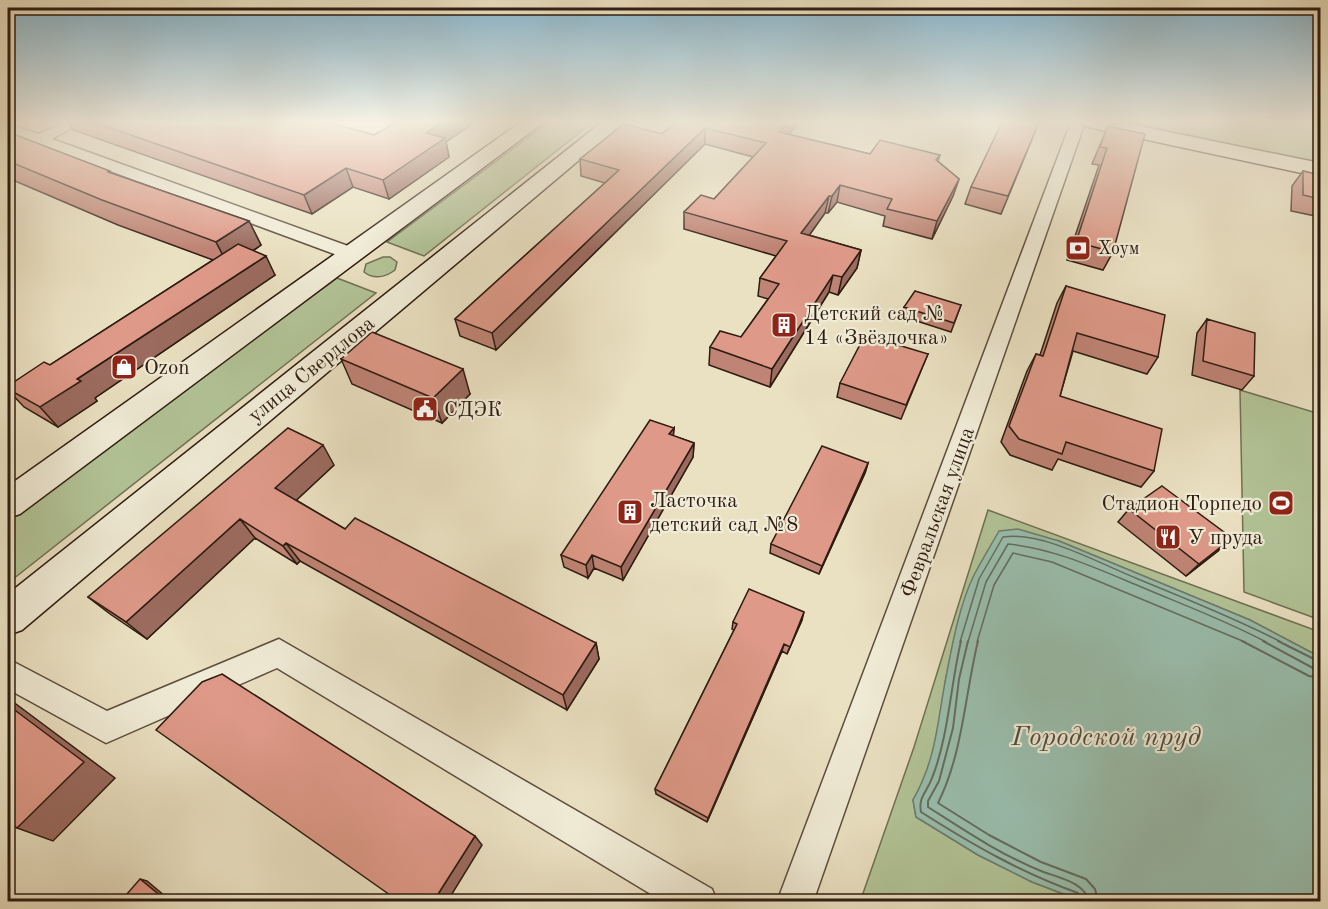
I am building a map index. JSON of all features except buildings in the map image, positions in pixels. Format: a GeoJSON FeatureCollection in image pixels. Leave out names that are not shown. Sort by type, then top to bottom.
{"type":"FeatureCollection","features":[{"type":"Feature","properties":{"kind":"main road"},"geometry":{"type":"LineString","coordinates":[[8,504],[476,164]]}},
{"type":"Feature","properties":{"kind":"main road","name":"улица Свердлова"},"geometry":{"type":"LineString","coordinates":[[8,617],[562,164]]}},
{"type":"Feature","properties":{"kind":"main road"},"geometry":{"type":"LineString","coordinates":[[1293,164],[1320,170]]}},
{"type":"Feature","properties":{"kind":"street"},"geometry":{"type":"LineString","coordinates":[[106,164],[352,254]]}},
{"type":"Feature","properties":{"kind":"street","name":"Февральская улица"},"geometry":{"type":"LineString","coordinates":[[795,902],[1063,164]]}},
{"type":"Feature","properties":{"kind":"street"},"geometry":{"type":"LineString","coordinates":[[8,673],[106,727],[279,653],[699,902]]}},
{"type":"Feature","properties":{"kind":"shaded area"},"geometry":{"type":"Polygon","coordinates":[[[492,164],[540,164],[424,256],[387,242],[492,164]]]}},
{"type":"Feature","properties":{"kind":"shaded area"},"geometry":{"type":"Polygon","coordinates":[[[1293,164],[1320,164],[1320,170],[1293,164]]]}},
{"type":"Feature","properties":{"kind":"shaded area"},"geometry":{"type":"Polygon","coordinates":[[[383,257],[390,257],[397,262],[395,270],[380,277],[364,272],[366,264],[383,257]]]}},
{"type":"Feature","properties":{"kind":"shaded area"},"geometry":{"type":"Polygon","coordinates":[[[337,278],[376,293],[8,583],[8,521],[337,278]]]}},
{"type":"Feature","properties":{"kind":"shaded area","name":"Стадион Торпедо"},"geometry":{"type":"Polygon","coordinates":[[[1240,390],[1320,414],[1320,620],[1244,592],[1240,390]]]}},
{"type":"Feature","properties":{"kind":"shaded area"},"geometry":{"type":"Polygon","coordinates":[[[988,510],[1320,632],[1320,657],[1250,620],[1059,541],[1000,531],[991,547],[946,677],[940,725],[926,777],[913,800],[916,817],[978,855],[1032,882],[1082,901],[860,902],[914,747],[988,510]]]}},
{"type":"Feature","properties":{"kind":"water","name":"Городской пруд"},"geometry":{"type":"Polygon","coordinates":[[[1018,529],[1059,541],[1250,620],[1320,657],[1320,901],[1082,901],[1032,882],[978,855],[916,817],[913,800],[932,754],[951,652],[965,598],[974,575],[999,531],[1018,529]]]}},
{"type":"Feature","properties":{"kind":"place","name":"Хоум"},"geometry":{"type":"Point","coordinates":[1078,248]}},
{"type":"Feature","properties":{"kind":"place","name":"Детский сад № 14 «Звёздочка»"},"geometry":{"type":"Point","coordinates":[784,325]}},
{"type":"Feature","properties":{"kind":"place","name":"Ozon"},"geometry":{"type":"Point","coordinates":[124,367]}},
{"type":"Feature","properties":{"kind":"place","name":"СДЭК"},"geometry":{"type":"Point","coordinates":[425,409]}},
{"type":"Feature","properties":{"kind":"place","name":"Стадион Торпедо"},"geometry":{"type":"Point","coordinates":[1281,503]}},
{"type":"Feature","properties":{"kind":"place","name":"Ласточка детский сад №8"},"geometry":{"type":"Point","coordinates":[630,512]}},
{"type":"Feature","properties":{"kind":"place","name":"У пруда"},"geometry":{"type":"Point","coordinates":[1168,537]}}]}
